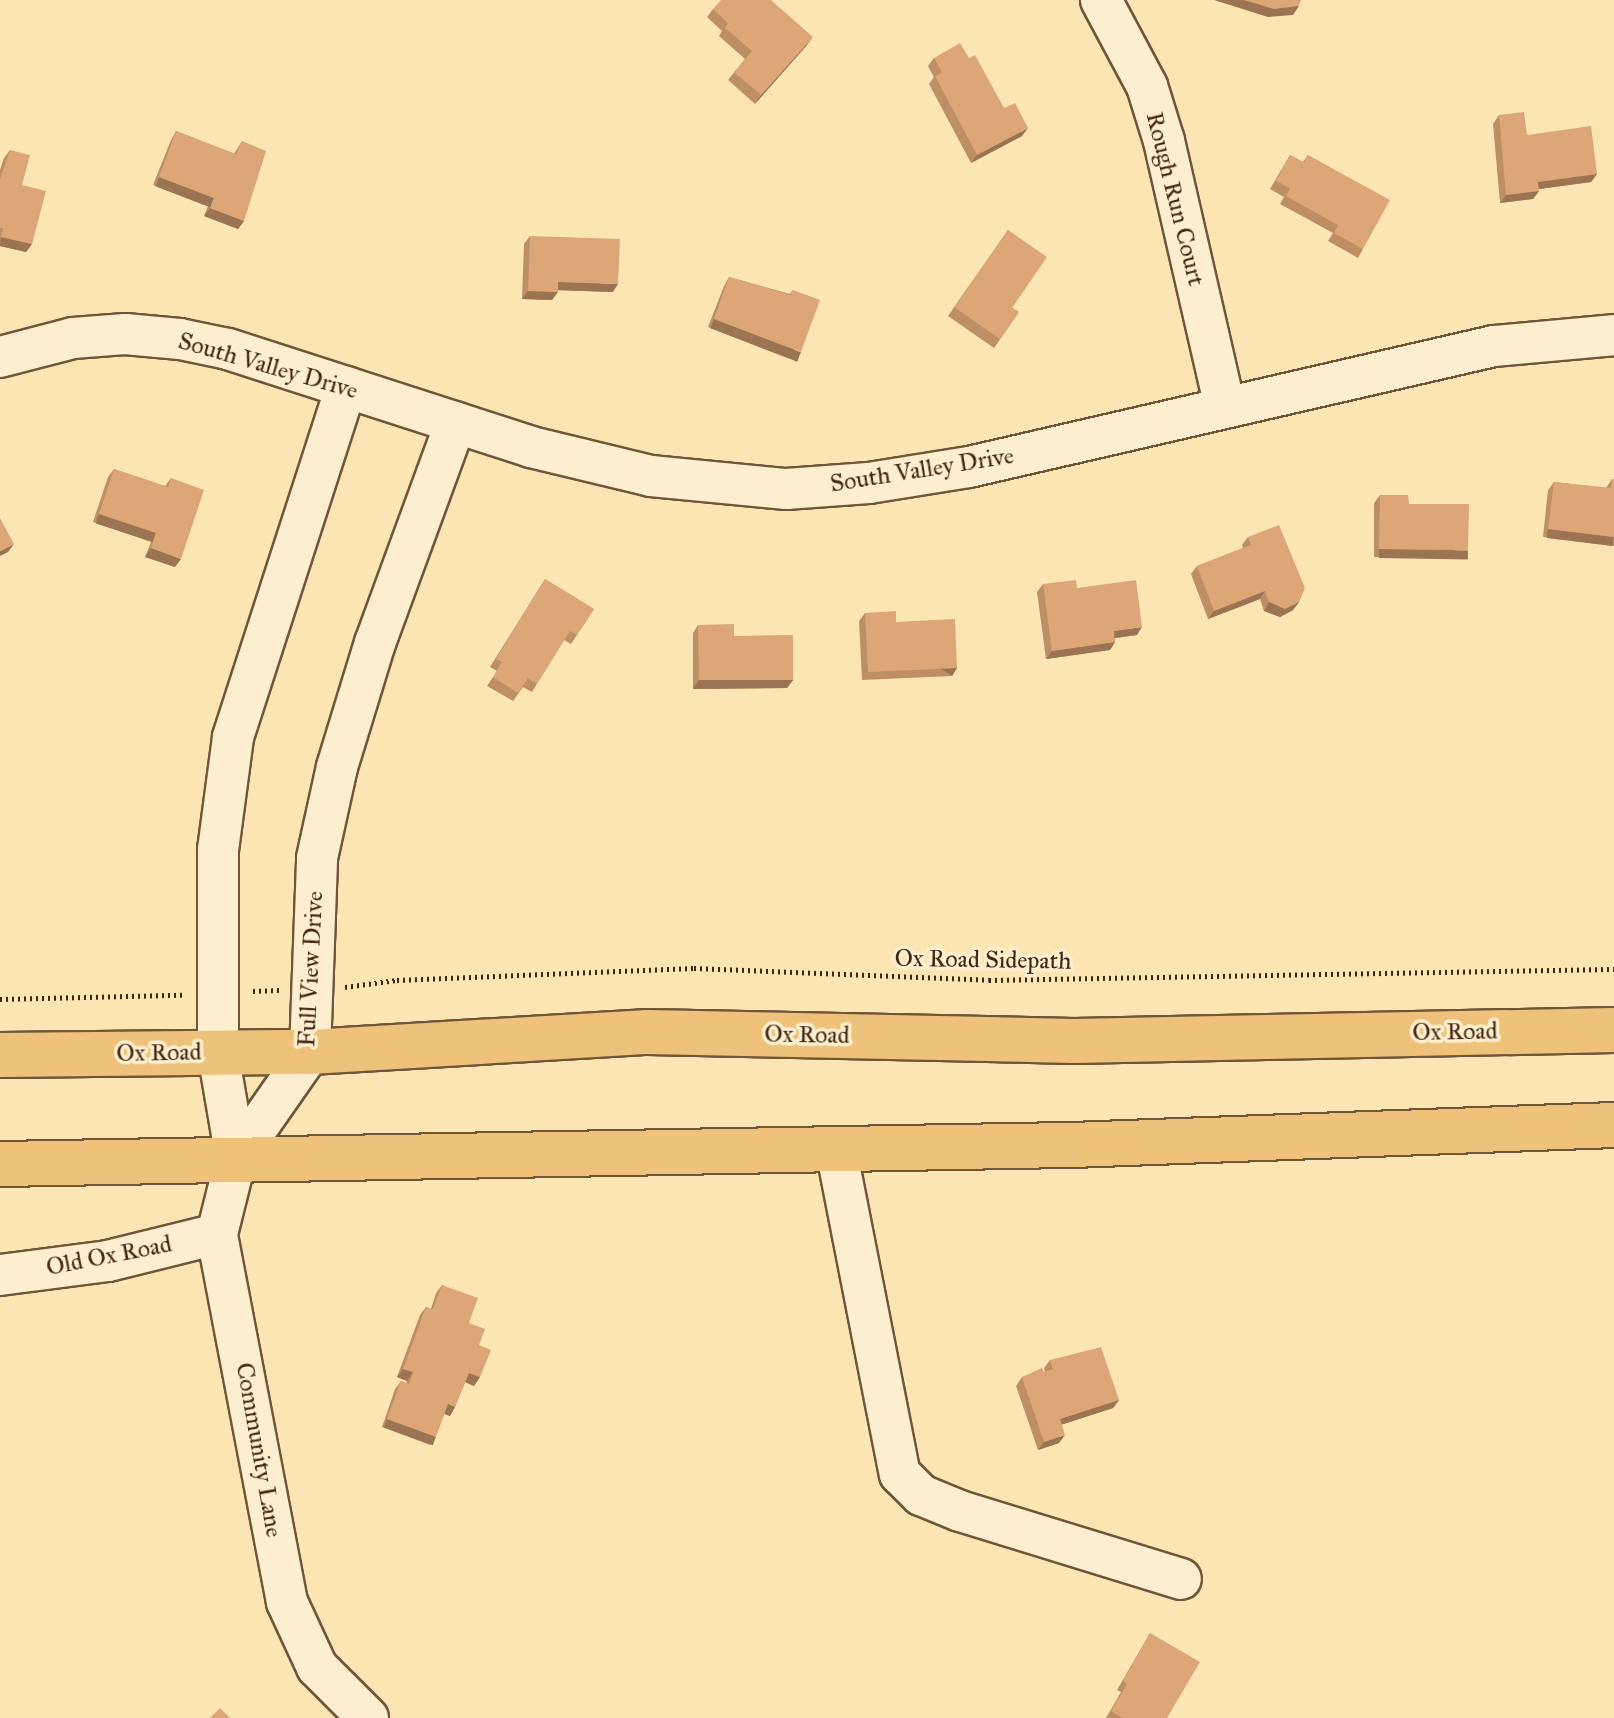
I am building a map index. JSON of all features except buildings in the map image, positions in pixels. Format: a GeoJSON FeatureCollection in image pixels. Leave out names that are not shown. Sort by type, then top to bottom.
{"type":"FeatureCollection","features":[{"type":"Feature","properties":{"kind":"highway","name":"Ox Road"},"geometry":{"type":"LineString","coordinates":[[0,1055],[310,1052],[648,1032],[1074,1041],[1614,1030]]}},
{"type":"Feature","properties":{"kind":"highway"},"geometry":{"type":"LineString","coordinates":[[0,1164],[836,1149],[1614,1125]]}},
{"type":"Feature","properties":{"kind":"street","name":"Rough Run Court"},"geometry":{"type":"LineString","coordinates":[[1101,0],[1147,86],[1164,141],[1225,407]]}},
{"type":"Feature","properties":{"kind":"street","name":"South Valley Drive"},"geometry":{"type":"LineString","coordinates":[[0,357],[73,338],[166,338],[228,349],[456,422],[651,476],[786,489],[869,483],[969,467],[1494,346],[1614,335]]}},
{"type":"Feature","properties":{"kind":"street"},"geometry":{"type":"LineString","coordinates":[[236,1158],[218,1053],[218,850],[233,737],[346,387]]}},
{"type":"Feature","properties":{"kind":"street","name":"Full View Drive"},"geometry":{"type":"LineString","coordinates":[[236,1158],[310,1052],[317,858],[337,767],[375,643],[456,422]]}},
{"type":"Feature","properties":{"kind":"street"},"geometry":{"type":"LineString","coordinates":[[836,1149],[900,1474],[921,1495],[960,1511],[1181,1579]]}},
{"type":"Feature","properties":{"kind":"street","name":"Community Lane"},"geometry":{"type":"LineString","coordinates":[[236,1158],[217,1234],[287,1602],[317,1667],[368,1718]]}},
{"type":"Feature","properties":{"kind":"street","name":"Old Ox Road"},"geometry":{"type":"LineString","coordinates":[[0,1275],[108,1261],[217,1234]]}},
{"type":"Feature","properties":{"kind":"path","name":"Ox Road Sidepath"},"geometry":{"type":"LineString","coordinates":[[352,987],[397,980],[694,968],[989,980],[1614,969]]}},
{"type":"Feature","properties":{"kind":"path"},"geometry":{"type":"LineString","coordinates":[[0,999],[195,994]]}}]}
